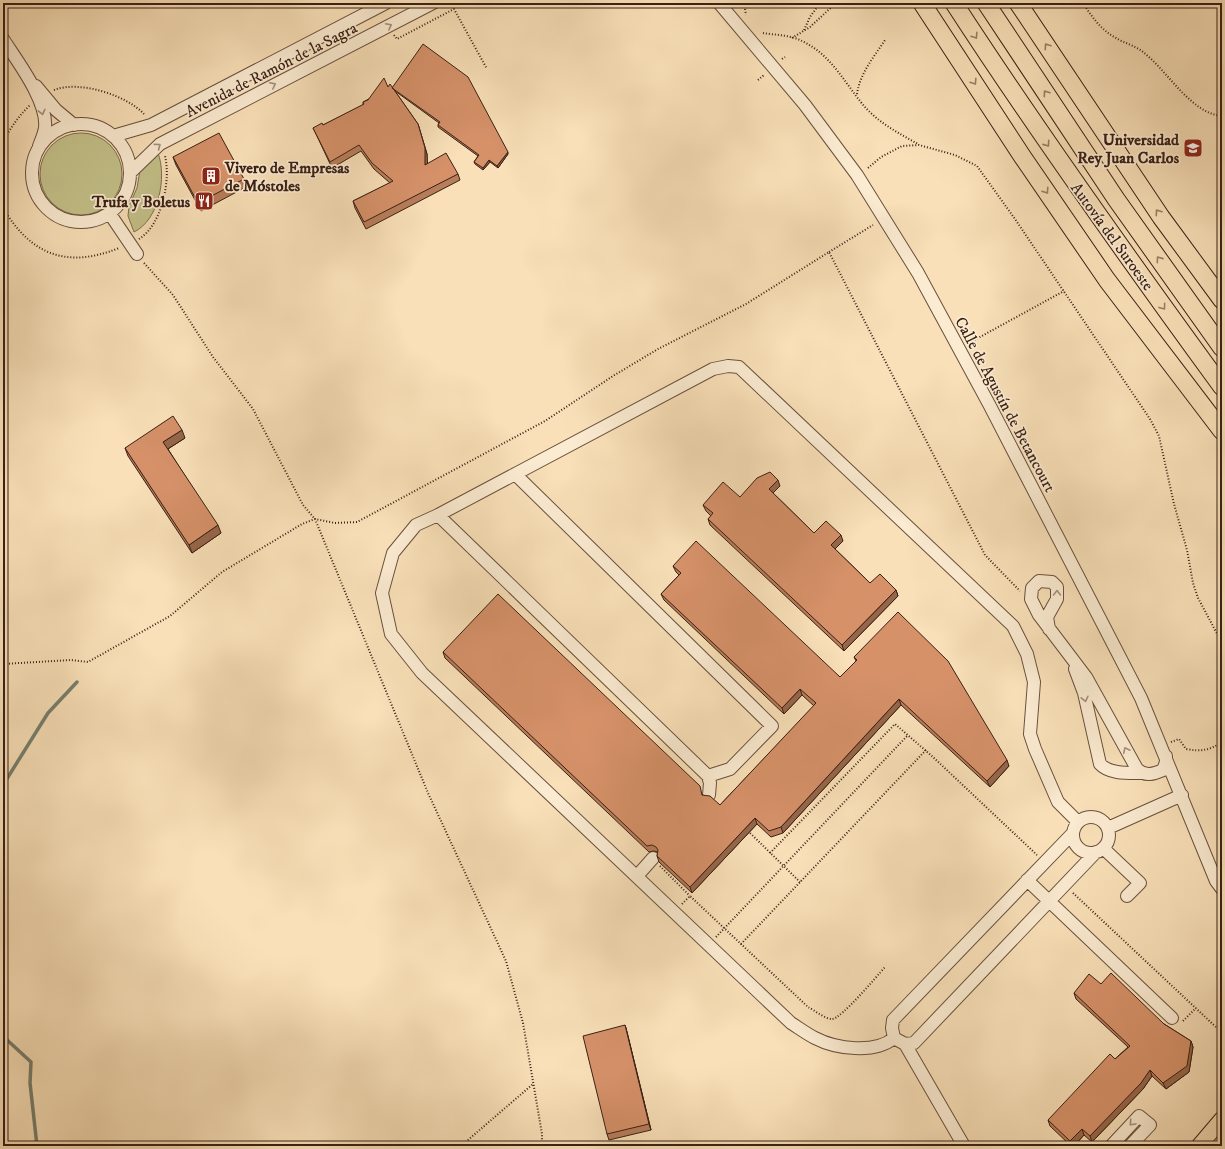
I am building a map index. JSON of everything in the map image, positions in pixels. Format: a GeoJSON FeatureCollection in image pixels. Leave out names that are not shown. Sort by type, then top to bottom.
{"type":"FeatureCollection","features":[{"type":"Feature","properties":{"kind":"highway"},"geometry":{"type":"LineString","coordinates":[[922,3],[1022,156],[1107,280],[1222,431]]}},
{"type":"Feature","properties":{"kind":"highway","name":"Autovía del Suroeste"},"geometry":{"type":"LineString","coordinates":[[954,3],[1020,104],[1090,205],[1222,387]]}},
{"type":"Feature","properties":{"kind":"highway","name":"Autovía del Suroeste"},"geometry":{"type":"LineString","coordinates":[[986,3],[1116,199],[1222,348]]}},
{"type":"Feature","properties":{"kind":"highway"},"geometry":{"type":"LineString","coordinates":[[1018,3],[1161,217],[1222,300]]}},
{"type":"Feature","properties":{"kind":"highway"},"geometry":{"type":"LineString","coordinates":[[1173,368],[1222,442]]}},
{"type":"Feature","properties":{"kind":"main road"},"geometry":{"type":"LineString","coordinates":[[1199,1146],[1222,1119]]}},
{"type":"Feature","properties":{"kind":"street","name":"Avenida de Ramón de la Sagra"},"geometry":{"type":"LineString","coordinates":[[113,136],[151,125],[386,3]]}},
{"type":"Feature","properties":{"kind":"street","name":"Avenida de Ramón de la Sagra"},"geometry":{"type":"LineString","coordinates":[[130,173],[160,144],[433,3]]}},
{"type":"Feature","properties":{"kind":"street","name":"Calle de Agustín de Betancourt"},"geometry":{"type":"LineString","coordinates":[[719,3],[805,105],[857,175],[918,273],[1124,664],[1164,750],[1207,855],[1216,881],[1222,890]]}},
{"type":"Feature","properties":{"kind":"street"},"geometry":{"type":"LineString","coordinates":[[3,39],[41,96],[74,125]]}},
{"type":"Feature","properties":{"kind":"street"},"geometry":{"type":"LineString","coordinates":[[37,152],[46,139],[59,130],[74,125],[88,125],[102,129],[113,136],[122,147],[128,159],[130,173],[128,189],[121,203],[110,214],[93,221],[74,222],[57,216],[43,204],[35,188],[32,170],[37,152],[45,128],[41,96]]}},
{"type":"Feature","properties":{"kind":"street"},"geometry":{"type":"LineString","coordinates":[[110,214],[137,254]]}},
{"type":"Feature","properties":{"kind":"street"},"geometry":{"type":"LineString","coordinates":[[894,1038],[875,1046],[855,1048],[826,1043],[791,1023],[422,673],[391,634],[382,592],[393,553],[416,525],[438,515],[713,369],[728,366],[739,367],[1013,626],[1027,654],[1034,682],[1030,734],[1034,749],[1058,802],[1075,827],[1073,838],[1079,848],[1084,851],[1099,850],[1140,883],[1127,896]]}},
{"type":"Feature","properties":{"kind":"street"},"geometry":{"type":"LineString","coordinates":[[515,474],[772,726],[730,770],[708,776]]}},
{"type":"Feature","properties":{"kind":"street"},"geometry":{"type":"LineString","coordinates":[[438,515],[708,776],[710,783],[709,795]]}},
{"type":"Feature","properties":{"kind":"street"},"geometry":{"type":"LineString","coordinates":[[1049,629],[1046,616],[1057,599],[1057,586],[1052,582],[1039,581],[1032,588],[1032,601],[1049,629],[1086,677],[1115,727],[1132,762],[1141,773]]}},
{"type":"Feature","properties":{"kind":"street"},"geometry":{"type":"LineString","coordinates":[[1058,639],[1075,670],[1084,693],[1095,736],[1100,764],[1104,768],[1125,773],[1156,773],[1163,770],[1166,762],[1164,750]]}},
{"type":"Feature","properties":{"kind":"street"},"geometry":{"type":"LineString","coordinates":[[1095,736],[1096,728],[1101,723],[1109,723],[1115,727]]}},
{"type":"Feature","properties":{"kind":"street"},"geometry":{"type":"LineString","coordinates":[[1108,828],[1182,795]]}},
{"type":"Feature","properties":{"kind":"street"},"geometry":{"type":"LineString","coordinates":[[894,1038],[892,1028],[893,1020],[1044,862],[1083,818],[1094,817],[1105,823],[1108,828],[1108,840],[1099,850],[914,1043],[905,1044]]}},
{"type":"Feature","properties":{"kind":"street","name":"Calle de Agustín de Betancourt"},"geometry":{"type":"LineString","coordinates":[[1207,855],[1222,872]]}},
{"type":"Feature","properties":{"kind":"street"},"geometry":{"type":"LineString","coordinates":[[637,876],[652,858]]}},
{"type":"Feature","properties":{"kind":"street"},"geometry":{"type":"LineString","coordinates":[[1027,880],[1050,900],[1172,1018]]}},
{"type":"Feature","properties":{"kind":"street"},"geometry":{"type":"LineString","coordinates":[[894,1038],[905,1044],[964,1146]]}},
{"type":"Feature","properties":{"kind":"street"},"geometry":{"type":"LineString","coordinates":[[1110,1146],[1140,1116],[1150,1125],[1130,1146]]}},
{"type":"Feature","properties":{"kind":"path"},"geometry":{"type":"LineString","coordinates":[[744,3],[746,15]]}},
{"type":"Feature","properties":{"kind":"path"},"geometry":{"type":"LineString","coordinates":[[803,31],[810,17],[820,3]]}},
{"type":"Feature","properties":{"kind":"path"},"geometry":{"type":"LineString","coordinates":[[792,38],[803,31],[836,3]]}},
{"type":"Feature","properties":{"kind":"path"},"geometry":{"type":"LineString","coordinates":[[866,3],[870,4]]}},
{"type":"Feature","properties":{"kind":"path"},"geometry":{"type":"LineString","coordinates":[[1083,3],[1097,24],[1114,38],[1143,51],[1196,106],[1208,113],[1222,116]]}},
{"type":"Feature","properties":{"kind":"path"},"geometry":{"type":"LineString","coordinates":[[389,26],[396,40],[454,9],[487,69]]}},
{"type":"Feature","properties":{"kind":"path"},"geometry":{"type":"LineString","coordinates":[[763,33],[802,41],[822,55],[840,72],[866,108],[894,130],[919,145],[955,155],[977,166],[1064,291],[1150,419],[1159,436],[1174,504],[1187,550],[1193,583],[1198,598],[1222,643]]}},
{"type":"Feature","properties":{"kind":"path"},"geometry":{"type":"LineString","coordinates":[[857,95],[858,83],[886,40]]}},
{"type":"Feature","properties":{"kind":"path"},"geometry":{"type":"LineString","coordinates":[[758,80],[764,75]]}},
{"type":"Feature","properties":{"kind":"path"},"geometry":{"type":"LineString","coordinates":[[3,143],[19,116],[41,96],[58,89],[76,88],[100,90],[139,108],[151,125]]}},
{"type":"Feature","properties":{"kind":"path"},"geometry":{"type":"LineString","coordinates":[[3,208],[22,235],[34,245],[49,253],[68,257],[86,258],[101,255],[130,244],[142,238],[151,227],[162,204],[168,175],[166,157],[160,144]]}},
{"type":"Feature","properties":{"kind":"path"},"geometry":{"type":"LineString","coordinates":[[868,168],[881,157],[902,146],[919,145]]}},
{"type":"Feature","properties":{"kind":"path"},"geometry":{"type":"LineString","coordinates":[[3,664],[71,660],[88,662],[170,616],[222,572],[302,524],[314,519],[335,523],[357,522],[545,421],[613,376],[658,349],[746,304],[873,225]]}},
{"type":"Feature","properties":{"kind":"path"},"geometry":{"type":"LineString","coordinates":[[829,252],[985,555],[1013,586],[1032,601]]}},
{"type":"Feature","properties":{"kind":"path"},"geometry":{"type":"LineString","coordinates":[[137,254],[173,295],[213,357],[253,409],[303,505],[314,519],[428,793],[506,961],[523,1023],[542,1134],[542,1146]]}},
{"type":"Feature","properties":{"kind":"path"},"geometry":{"type":"LineString","coordinates":[[959,349],[1064,291]]}},
{"type":"Feature","properties":{"kind":"path"},"geometry":{"type":"LineString","coordinates":[[770,853],[895,724],[926,750],[1044,862]]}},
{"type":"Feature","properties":{"kind":"path"},"geometry":{"type":"LineString","coordinates":[[713,941],[908,735]]}},
{"type":"Feature","properties":{"kind":"path"},"geometry":{"type":"LineString","coordinates":[[1164,750],[1179,739],[1186,749],[1198,751],[1212,749],[1222,742]]}},
{"type":"Feature","properties":{"kind":"path"},"geometry":{"type":"LineString","coordinates":[[741,944],[926,750]]}},
{"type":"Feature","properties":{"kind":"path"},"geometry":{"type":"LineString","coordinates":[[744,827],[800,882]]}},
{"type":"Feature","properties":{"kind":"path"},"geometry":{"type":"LineString","coordinates":[[652,858],[724,930],[808,1007],[830,1020],[836,1019],[846,1010],[885,968]]}},
{"type":"Feature","properties":{"kind":"path"},"geometry":{"type":"LineString","coordinates":[[1065,884],[1218,1029]]}},
{"type":"Feature","properties":{"kind":"path"},"geometry":{"type":"LineString","coordinates":[[678,908],[690,896]]}},
{"type":"Feature","properties":{"kind":"path"},"geometry":{"type":"LineString","coordinates":[[461,1146],[533,1084]]}},
{"type":"Feature","properties":{"kind":"shaded area"},"geometry":{"type":"Polygon","coordinates":[[[73,133],[89,133],[104,140],[115,151],[122,166],[122,182],[119,190],[110,203],[97,212],[89,215],[73,215],[58,208],[47,197],[40,182],[40,166],[47,151],[58,140],[73,133]]]}},
{"type":"Feature","properties":{"kind":"shaded area"},"geometry":{"type":"Polygon","coordinates":[[[158,153],[162,174],[159,197],[150,218],[143,226],[134,232],[128,216],[129,206],[137,188],[140,170],[158,153]]]}},
{"type":"Feature","properties":{"kind":"building"},"geometry":{"type":"Polygon","coordinates":[[[423,44],[468,77],[508,152],[497,166],[489,160],[483,168],[474,162],[479,155],[438,125],[440,122],[392,88],[423,44]]]}},
{"type":"Feature","properties":{"kind":"building"},"geometry":{"type":"Polygon","coordinates":[[[384,78],[388,87],[390,84],[418,124],[425,148],[425,165],[446,153],[458,174],[364,222],[353,201],[393,181],[372,163],[359,145],[330,162],[313,128],[322,123],[323,125],[364,104],[363,102],[368,100],[384,78]]]}},
{"type":"Feature","properties":{"kind":"building","name":"Vivero de Empresas de Móstoles"},"geometry":{"type":"Polygon","coordinates":[[[219,133],[244,179],[198,203],[173,157],[219,133]]]}},
{"type":"Feature","properties":{"kind":"building"},"geometry":{"type":"Polygon","coordinates":[[[173,416],[182,430],[163,442],[218,525],[189,545],[125,448],[173,416]]]}},
{"type":"Feature","properties":{"kind":"building"},"geometry":{"type":"Polygon","coordinates":[[[770,472],[778,480],[769,489],[814,533],[826,521],[841,535],[831,545],[870,583],[880,574],[896,590],[842,645],[708,519],[713,513],[703,505],[723,482],[740,497],[757,478],[770,472]]]}},
{"type":"Feature","properties":{"kind":"building"},"geometry":{"type":"Polygon","coordinates":[[[696,541],[840,677],[857,660],[854,657],[898,612],[948,661],[1007,760],[987,781],[899,699],[781,827],[769,831],[755,818],[690,887],[657,856],[658,850],[656,847],[652,845],[647,846],[443,652],[498,594],[700,786],[702,795],[710,796],[720,805],[816,703],[800,689],[782,708],[661,594],[681,573],[673,566],[696,541]]]}},
{"type":"Feature","properties":{"kind":"building"},"geometry":{"type":"Polygon","coordinates":[[[1111,973],[1164,1024],[1191,1041],[1187,1066],[1163,1083],[1150,1070],[1141,1083],[1090,1136],[1082,1129],[1070,1141],[1048,1120],[1110,1054],[1115,1059],[1130,1046],[1074,993],[1089,974],[1101,984],[1111,973]]]}},
{"type":"Feature","properties":{"kind":"building"},"geometry":{"type":"Polygon","coordinates":[[[625,1025],[649,1124],[607,1134],[583,1036],[625,1025]]]}},
{"type":"Feature","properties":{"kind":"waterway"},"geometry":{"type":"LineString","coordinates":[[3,785],[48,713],[77,682]]}},
{"type":"Feature","properties":{"kind":"waterway"},"geometry":{"type":"LineString","coordinates":[[3,1028],[6,1039],[31,1062],[30,1083],[37,1146]]}},
{"type":"Feature","properties":{"kind":"place","name":"Universidad Rey Juan Carlos"},"geometry":{"type":"Point","coordinates":[1193,148]}},
{"type":"Feature","properties":{"kind":"place","name":"Vivero de Empresas de Móstoles"},"geometry":{"type":"Point","coordinates":[211,176]}},
{"type":"Feature","properties":{"kind":"place","name":"Trufa y Boletus"},"geometry":{"type":"Point","coordinates":[204,201]}}]}
